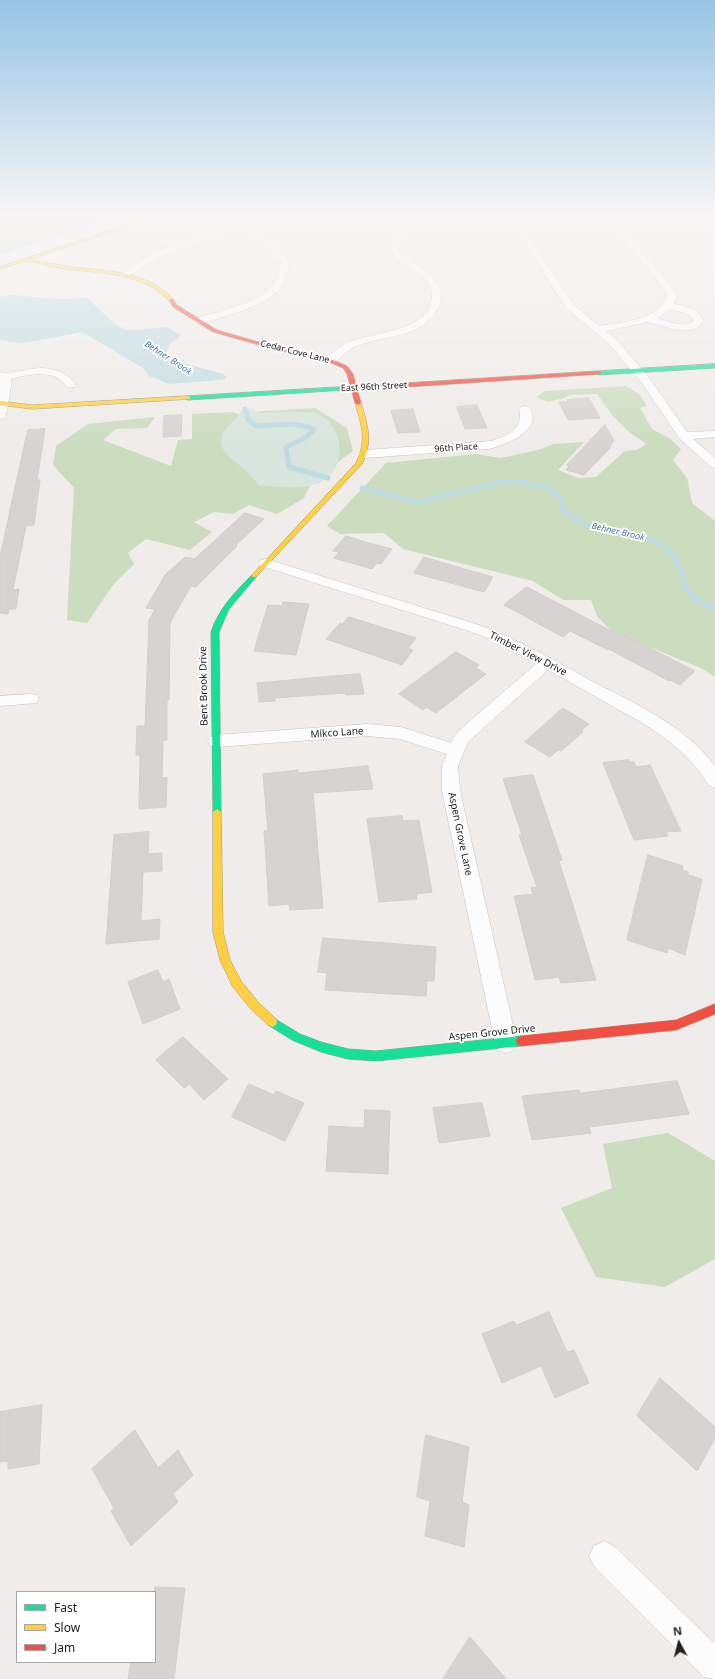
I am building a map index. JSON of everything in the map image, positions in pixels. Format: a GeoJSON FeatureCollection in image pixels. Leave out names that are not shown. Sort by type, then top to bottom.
{"type":"FeatureCollection","features":[{"type":"Feature","properties":{"kind":"street","name":"Cedar Cove Lane"},"geometry":{"type":"LineString","coordinates":[[168,295],[175,306],[197,322],[215,331],[230,336],[331,360],[340,364],[349,372],[354,388]]}},
{"type":"Feature","properties":{"kind":"street"},"geometry":{"type":"LineString","coordinates":[[197,322],[256,300],[264,295]]}},
{"type":"Feature","properties":{"kind":"street"},"geometry":{"type":"LineString","coordinates":[[331,360],[353,343],[412,329],[427,318],[434,307],[437,295]]}},
{"type":"Feature","properties":{"kind":"street"},"geometry":{"type":"LineString","coordinates":[[561,295],[569,306],[612,340],[638,371],[683,436],[715,464]]}},
{"type":"Feature","properties":{"kind":"street"},"geometry":{"type":"LineString","coordinates":[[598,329],[648,318],[662,312],[668,306],[672,295]]}},
{"type":"Feature","properties":{"kind":"street"},"geometry":{"type":"LineString","coordinates":[[648,318],[664,324],[679,327],[691,326],[699,322],[699,319],[694,314],[668,306]]}},
{"type":"Feature","properties":{"kind":"street","name":"East 96th Street"},"geometry":{"type":"LineString","coordinates":[[1,410],[715,366]]}},
{"type":"Feature","properties":{"kind":"street"},"geometry":{"type":"LineString","coordinates":[[1,410],[6,386],[3,376],[16,373],[47,372],[62,376],[71,385]]}},
{"type":"Feature","properties":{"kind":"street"},"geometry":{"type":"LineString","coordinates":[[354,388],[367,434],[365,454]]}},
{"type":"Feature","properties":{"kind":"street","name":"East 96th Street"},"geometry":{"type":"LineString","coordinates":[[1,410],[32,407]]}},
{"type":"Feature","properties":{"kind":"street","name":"96th Place"},"geometry":{"type":"LineString","coordinates":[[365,454],[489,445],[506,439],[522,429],[527,419],[525,409]]}},
{"type":"Feature","properties":{"kind":"street"},"geometry":{"type":"LineString","coordinates":[[683,436],[715,434]]}},
{"type":"Feature","properties":{"kind":"street","name":"Bent Brook Drive"},"geometry":{"type":"LineString","coordinates":[[274,1024],[243,995],[228,969],[220,941],[217,923],[215,628],[223,610],[228,603],[359,464],[365,454]]}},
{"type":"Feature","properties":{"kind":"street","name":"Timber View Drive"},"geometry":{"type":"LineString","coordinates":[[266,563],[488,633],[547,663],[658,724],[675,735],[696,753],[707,767],[715,781]]}},
{"type":"Feature","properties":{"kind":"street","name":"Aspen Grove Lane"},"geometry":{"type":"LineString","coordinates":[[506,1043],[451,791],[450,766],[455,750],[461,739],[547,663]]}},
{"type":"Feature","properties":{"kind":"street"},"geometry":{"type":"LineString","coordinates":[[0,701],[31,699]]}},
{"type":"Feature","properties":{"kind":"street","name":"Mikco Lane"},"geometry":{"type":"LineString","coordinates":[[216,741],[367,730],[401,733],[455,750]]}},
{"type":"Feature","properties":{"kind":"street","name":"Aspen Grove Drive"},"geometry":{"type":"LineString","coordinates":[[274,1024],[294,1036],[327,1049],[363,1056],[388,1055],[676,1025],[693,1020],[715,1009]]}},
{"type":"Feature","properties":{"kind":"street"},"geometry":{"type":"LineString","coordinates":[[604,1556],[715,1666]]}},
{"type":"Feature","properties":{"kind":"green space"},"geometry":{"type":"Polygon","coordinates":[[[626,386],[640,395],[647,406],[640,408],[652,429],[669,438],[681,449],[673,460],[687,478],[692,503],[715,521],[715,677],[701,668],[612,632],[597,616],[591,600],[563,600],[533,581],[403,549],[384,533],[340,534],[327,526],[386,463],[476,454],[501,458],[538,450],[553,444],[584,442],[558,470],[578,478],[596,477],[625,451],[637,450],[646,444],[628,431],[613,416],[597,394],[570,395],[548,402],[536,397],[545,391],[626,386]]]}},
{"type":"Feature","properties":{"kind":"green space"},"geometry":{"type":"Polygon","coordinates":[[[315,408],[347,428],[353,451],[312,481],[304,498],[277,514],[249,505],[233,514],[214,512],[194,522],[212,532],[190,550],[146,539],[128,553],[134,564],[113,585],[87,623],[67,620],[74,488],[53,465],[56,446],[88,424],[155,417],[147,428],[116,429],[103,440],[171,466],[178,440],[192,439],[192,414],[233,412],[240,415],[263,411],[315,408]]]}},
{"type":"Feature","properties":{"kind":"green space"},"geometry":{"type":"Polygon","coordinates":[[[668,1133],[715,1161],[715,1259],[665,1287],[596,1277],[561,1208],[612,1188],[603,1144],[668,1133]]]}},
{"type":"Feature","properties":{"kind":"shaded area"},"geometry":{"type":"Polygon","coordinates":[[[250,408],[258,413],[314,413],[326,419],[337,434],[339,444],[340,453],[338,463],[334,471],[320,482],[303,487],[294,488],[259,485],[225,452],[221,441],[227,427],[237,417],[241,410],[250,408]]]}},
{"type":"Feature","properties":{"kind":"water"},"geometry":{"type":"Polygon","coordinates":[[[15,295],[60,299],[87,298],[116,325],[127,330],[167,327],[181,335],[169,345],[167,354],[186,364],[224,374],[226,378],[220,380],[169,384],[149,376],[143,368],[82,332],[28,342],[7,342],[0,339],[0,297],[15,295]]]}},
{"type":"Feature","properties":{"kind":"building"},"geometry":{"type":"Polygon","coordinates":[[[589,398],[600,418],[568,420],[559,402],[589,398]]]}},
{"type":"Feature","properties":{"kind":"building"},"geometry":{"type":"Polygon","coordinates":[[[477,405],[487,428],[465,429],[457,407],[477,405]]]}},
{"type":"Feature","properties":{"kind":"building"},"geometry":{"type":"Polygon","coordinates":[[[413,409],[420,432],[398,433],[391,411],[413,409]]]}},
{"type":"Feature","properties":{"kind":"building"},"geometry":{"type":"Polygon","coordinates":[[[182,415],[181,436],[163,437],[164,416],[182,415]]]}},
{"type":"Feature","properties":{"kind":"building"},"geometry":{"type":"Polygon","coordinates":[[[605,425],[614,441],[609,447],[611,447],[584,475],[566,470],[569,466],[567,465],[605,425]]]}},
{"type":"Feature","properties":{"kind":"building"},"geometry":{"type":"Polygon","coordinates":[[[45,429],[37,480],[40,480],[34,525],[26,526],[13,590],[19,589],[16,609],[9,609],[8,614],[0,613],[0,557],[26,437],[28,430],[45,429]]]}},
{"type":"Feature","properties":{"kind":"building"},"geometry":{"type":"Polygon","coordinates":[[[245,513],[264,519],[236,545],[237,546],[196,587],[191,586],[170,623],[167,740],[163,740],[162,778],[167,777],[166,807],[139,809],[140,755],[136,755],[137,726],[145,726],[149,620],[155,609],[146,608],[165,575],[185,557],[194,559],[245,513]]]}},
{"type":"Feature","properties":{"kind":"building"},"geometry":{"type":"Polygon","coordinates":[[[346,536],[392,549],[381,564],[377,563],[372,569],[334,558],[339,552],[333,551],[346,536]]]}},
{"type":"Feature","properties":{"kind":"building"},"geometry":{"type":"Polygon","coordinates":[[[424,557],[493,577],[484,592],[414,573],[424,557]]]}},
{"type":"Feature","properties":{"kind":"building"},"geometry":{"type":"Polygon","coordinates":[[[527,587],[611,631],[622,636],[624,635],[695,671],[680,685],[670,680],[669,681],[609,649],[608,650],[570,631],[563,637],[504,605],[527,587]]]}},
{"type":"Feature","properties":{"kind":"building"},"geometry":{"type":"Polygon","coordinates":[[[283,602],[309,604],[296,655],[254,651],[268,605],[282,606],[283,602]]]}},
{"type":"Feature","properties":{"kind":"building"},"geometry":{"type":"Polygon","coordinates":[[[349,617],[416,638],[408,648],[413,650],[402,665],[326,639],[340,623],[342,624],[349,617]]]}},
{"type":"Feature","properties":{"kind":"building"},"geometry":{"type":"Polygon","coordinates":[[[456,652],[479,665],[476,668],[486,674],[436,713],[426,707],[423,710],[399,694],[456,652]]]}},
{"type":"Feature","properties":{"kind":"building"},"geometry":{"type":"Polygon","coordinates":[[[360,674],[364,694],[346,695],[346,693],[275,698],[275,701],[259,702],[257,683],[290,680],[289,682],[291,680],[360,674]]]}},
{"type":"Feature","properties":{"kind":"building"},"geometry":{"type":"Polygon","coordinates":[[[563,708],[589,724],[581,731],[583,732],[561,751],[558,750],[550,757],[525,742],[563,708]]]}},
{"type":"Feature","properties":{"kind":"building"},"geometry":{"type":"Polygon","coordinates":[[[629,760],[630,762],[634,762],[636,767],[650,765],[681,831],[666,832],[668,836],[634,840],[603,763],[629,760]]]}},
{"type":"Feature","properties":{"kind":"building"},"geometry":{"type":"Polygon","coordinates":[[[368,766],[373,789],[313,793],[323,908],[290,910],[289,904],[269,906],[264,831],[268,831],[263,774],[298,770],[298,773],[368,766]]]}},
{"type":"Feature","properties":{"kind":"building"},"geometry":{"type":"Polygon","coordinates":[[[533,775],[562,860],[559,861],[596,980],[561,983],[559,977],[535,980],[514,896],[533,894],[531,888],[537,887],[519,835],[522,835],[503,779],[533,775]]]}},
{"type":"Feature","properties":{"kind":"building"},"geometry":{"type":"Polygon","coordinates":[[[402,816],[403,821],[419,820],[432,892],[416,894],[417,899],[379,902],[367,819],[402,816]]]}},
{"type":"Feature","properties":{"kind":"building"},"geometry":{"type":"Polygon","coordinates":[[[149,832],[148,854],[162,853],[162,871],[143,872],[141,921],[160,919],[159,939],[106,944],[114,835],[149,832]]]}},
{"type":"Feature","properties":{"kind":"building"},"geometry":{"type":"Polygon","coordinates":[[[648,855],[683,866],[682,870],[688,872],[688,875],[702,879],[685,955],[668,948],[667,953],[627,940],[648,855]]]}},
{"type":"Feature","properties":{"kind":"building"},"geometry":{"type":"Polygon","coordinates":[[[323,938],[436,947],[434,981],[427,981],[426,996],[325,990],[327,973],[318,972],[323,938]]]}},
{"type":"Feature","properties":{"kind":"building"},"geometry":{"type":"Polygon","coordinates":[[[158,970],[163,982],[169,979],[180,1009],[143,1024],[128,982],[158,970]]]}},
{"type":"Feature","properties":{"kind":"building"},"geometry":{"type":"Polygon","coordinates":[[[183,1037],[228,1079],[204,1100],[189,1084],[184,1088],[156,1060],[183,1037]]]}},
{"type":"Feature","properties":{"kind":"building"},"geometry":{"type":"Polygon","coordinates":[[[677,1081],[689,1114],[589,1127],[591,1133],[532,1140],[522,1096],[579,1090],[580,1093],[677,1081]]]}},
{"type":"Feature","properties":{"kind":"building"},"geometry":{"type":"Polygon","coordinates":[[[249,1084],[274,1095],[276,1091],[304,1103],[285,1141],[232,1117],[249,1084]]]}},
{"type":"Feature","properties":{"kind":"building"},"geometry":{"type":"Polygon","coordinates":[[[482,1103],[490,1136],[439,1143],[433,1108],[482,1103]]]}},
{"type":"Feature","properties":{"kind":"building"},"geometry":{"type":"Polygon","coordinates":[[[365,1110],[390,1111],[388,1174],[326,1171],[329,1126],[364,1128],[365,1110]]]}},
{"type":"Feature","properties":{"kind":"building"},"geometry":{"type":"Polygon","coordinates":[[[549,1312],[567,1352],[574,1350],[589,1383],[555,1398],[541,1366],[502,1383],[482,1334],[514,1321],[516,1325],[549,1312]]]}},
{"type":"Feature","properties":{"kind":"building"},"geometry":{"type":"Polygon","coordinates":[[[660,1378],[715,1427],[715,1438],[697,1471],[637,1416],[660,1378]]]}},
{"type":"Feature","properties":{"kind":"building"},"geometry":{"type":"Polygon","coordinates":[[[42,1405],[39,1464],[8,1469],[8,1461],[0,1462],[0,1412],[42,1405]]]}},
{"type":"Feature","properties":{"kind":"building"},"geometry":{"type":"Polygon","coordinates":[[[135,1430],[158,1468],[178,1450],[193,1475],[173,1494],[178,1502],[131,1546],[111,1511],[114,1508],[92,1469],[135,1430]]]}},
{"type":"Feature","properties":{"kind":"building"},"geometry":{"type":"Polygon","coordinates":[[[426,1435],[469,1447],[462,1502],[469,1505],[464,1547],[425,1536],[430,1501],[417,1497],[426,1435]]]}},
{"type":"Feature","properties":{"kind":"building"},"geometry":{"type":"Polygon","coordinates":[[[155,1587],[185,1588],[174,1679],[128,1679],[131,1663],[156,1663],[155,1587]]]}},
{"type":"Feature","properties":{"kind":"building"},"geometry":{"type":"Polygon","coordinates":[[[470,1637],[506,1679],[443,1679],[470,1637]]]}},
{"type":"Feature","properties":{"kind":"waterway","name":"Behner Brook"},"geometry":{"type":"LineString","coordinates":[[245,409],[248,420],[256,426],[294,424],[314,430],[305,438],[286,447],[289,467],[328,478]]}},
{"type":"Feature","properties":{"kind":"waterway","name":"Behner Brook"},"geometry":{"type":"LineString","coordinates":[[362,488],[417,502],[502,482],[517,481],[547,488],[562,498],[562,508],[585,525],[609,532],[639,537],[664,547],[674,556],[681,569],[684,587]]}},
{"type":"Feature","properties":{"kind":"waterway","name":"Behner Brook"},"geometry":{"type":"LineString","coordinates":[[684,586],[695,599],[715,609]]}},
{"type":"Feature","properties":{"kind":"traffic: fast"},"geometry":{"type":"LineString","coordinates":[[599,373],[715,366]]}},
{"type":"Feature","properties":{"kind":"traffic: fast"},"geometry":{"type":"LineString","coordinates":[[188,398],[407,385]]}},
{"type":"Feature","properties":{"kind":"traffic: fast"},"geometry":{"type":"LineString","coordinates":[[217,812],[215,632],[221,616],[226,608],[254,576]]}},
{"type":"Feature","properties":{"kind":"traffic: fast"},"geometry":{"type":"LineString","coordinates":[[272,1022],[296,1037],[321,1047],[348,1054],[376,1056],[521,1041]]}},
{"type":"Feature","properties":{"kind":"traffic: slow"},"geometry":{"type":"LineString","coordinates":[[167,295],[171,300]]}},
{"type":"Feature","properties":{"kind":"traffic: slow"},"geometry":{"type":"LineString","coordinates":[[0,403],[32,407],[188,398]]}},
{"type":"Feature","properties":{"kind":"traffic: slow"},"geometry":{"type":"LineString","coordinates":[[254,576],[359,464],[365,448],[366,434],[358,403]]}},
{"type":"Feature","properties":{"kind":"traffic: slow"},"geometry":{"type":"LineString","coordinates":[[217,812],[218,932],[225,960],[237,984],[254,1005],[272,1022]]}},
{"type":"Feature","properties":{"kind":"traffic: jam"},"geometry":{"type":"LineString","coordinates":[[171,300],[175,306],[215,331],[275,348],[331,361],[345,367],[350,374],[358,403]]}},
{"type":"Feature","properties":{"kind":"traffic: jam"},"geometry":{"type":"LineString","coordinates":[[407,385],[599,373]]}},
{"type":"Feature","properties":{"kind":"traffic: jam"},"geometry":{"type":"LineString","coordinates":[[521,1041],[676,1025],[715,1009]]}}]}
